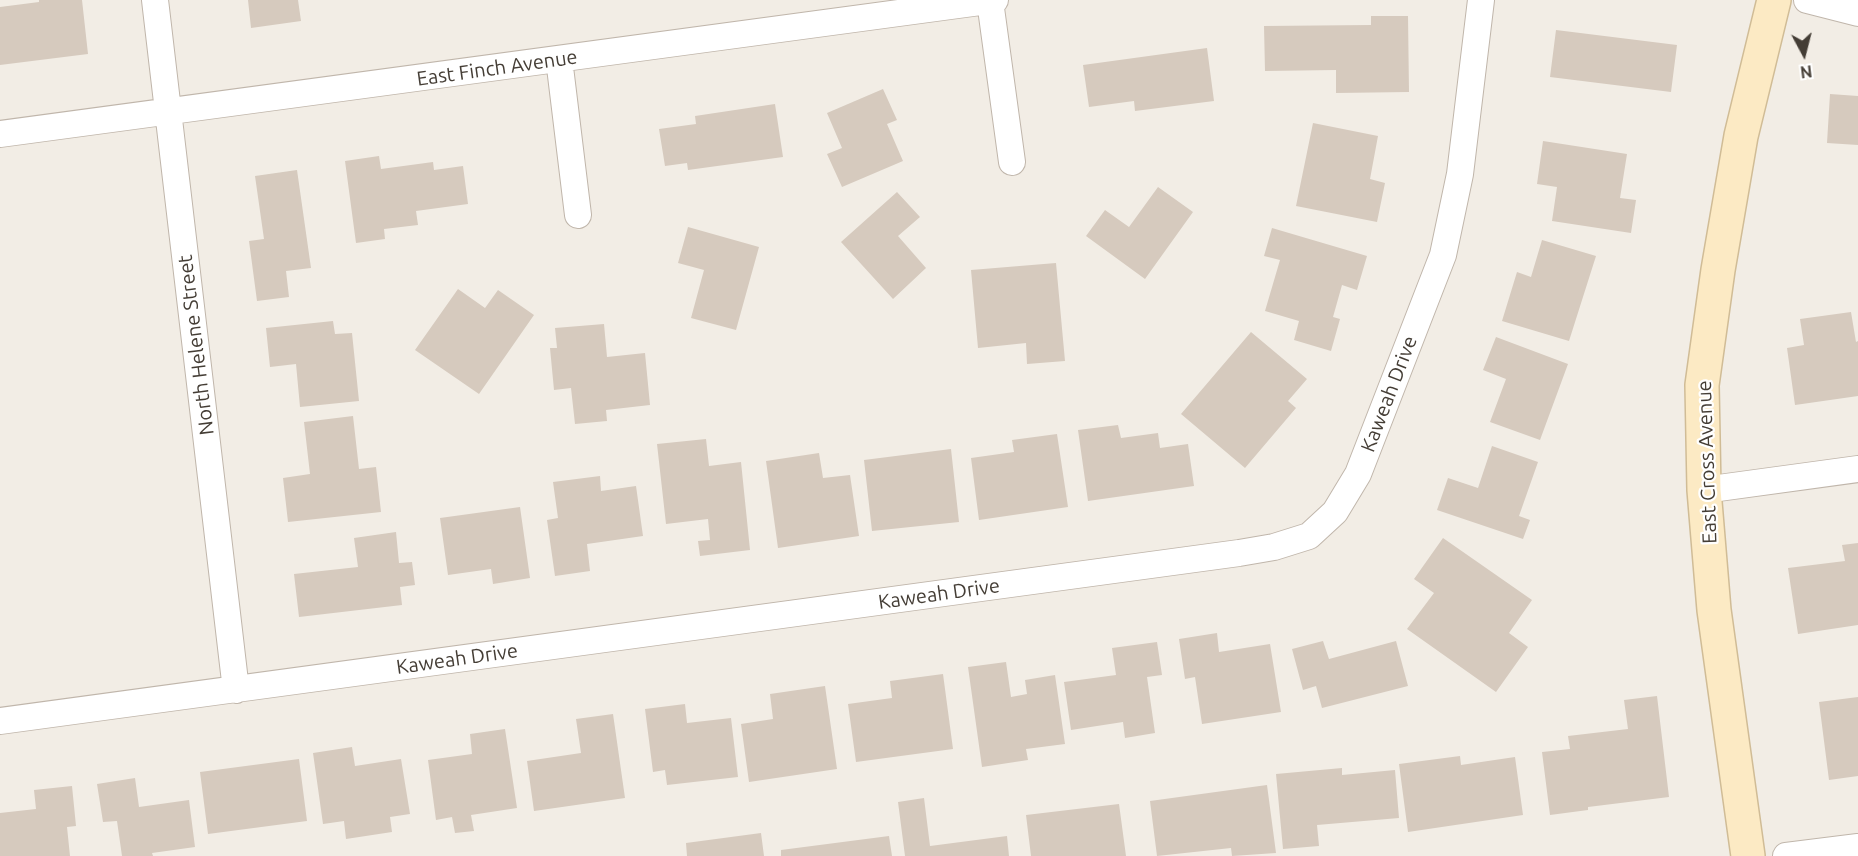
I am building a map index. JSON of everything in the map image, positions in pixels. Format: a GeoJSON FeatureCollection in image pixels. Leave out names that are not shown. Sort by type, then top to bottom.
{"type":"FeatureCollection","features":[{"type":"Feature","properties":{"kind":"street","name":"North Helene Street"},"geometry":{"type":"LineString","coordinates":[[155,0],[236,690]]}},
{"type":"Feature","properties":{"kind":"street","name":"East Finch Avenue"},"geometry":{"type":"LineString","coordinates":[[0,134],[993,0]]}},
{"type":"Feature","properties":{"kind":"street"},"geometry":{"type":"LineString","coordinates":[[993,0],[1012,162]]}},
{"type":"Feature","properties":{"kind":"street","name":"Kaweah Drive"},"geometry":{"type":"LineString","coordinates":[[0,721],[1239,553],[1274,547],[1309,536],[1335,513],[1358,474],[1443,255],[1460,174],[1480,0]]}},
{"type":"Feature","properties":{"kind":"street","name":"East Cross Avenue"},"geometry":{"type":"LineString","coordinates":[[1748,856],[1714,610],[1704,490],[1702,385],[1718,270],[1741,136],[1774,0]]}},
{"type":"Feature","properties":{"kind":"street"},"geometry":{"type":"LineString","coordinates":[[1807,0],[1858,13]]}},
{"type":"Feature","properties":{"kind":"street"},"geometry":{"type":"LineString","coordinates":[[559,59],[578,216]]}},
{"type":"Feature","properties":{"kind":"street"},"geometry":{"type":"LineString","coordinates":[[1704,490],[1858,469]]}},
{"type":"Feature","properties":{"kind":"street"},"geometry":{"type":"LineString","coordinates":[[1786,856],[1858,847]]}},
{"type":"Feature","properties":{"kind":"building"},"geometry":{"type":"Polygon","coordinates":[[[39,0],[82,0],[88,54],[0,65],[0,7],[39,2],[39,0]]]}},
{"type":"Feature","properties":{"kind":"building"},"geometry":{"type":"Polygon","coordinates":[[[248,0],[298,0],[301,21],[251,28],[248,0]]]}},
{"type":"Feature","properties":{"kind":"building"},"geometry":{"type":"Polygon","coordinates":[[[1371,16],[1408,16],[1409,92],[1336,93],[1336,70],[1265,71],[1264,26],[1371,25],[1371,16]]]}},
{"type":"Feature","properties":{"kind":"building"},"geometry":{"type":"Polygon","coordinates":[[[1556,30],[1677,45],[1671,92],[1550,77],[1556,30]]]}},
{"type":"Feature","properties":{"kind":"building"},"geometry":{"type":"Polygon","coordinates":[[[1207,48],[1214,101],[1135,111],[1134,101],[1089,107],[1083,65],[1207,48]]]}},
{"type":"Feature","properties":{"kind":"building"},"geometry":{"type":"Polygon","coordinates":[[[883,89],[897,120],[887,124],[903,161],[842,187],[827,154],[842,148],[827,113],[883,89]]]}},
{"type":"Feature","properties":{"kind":"building"},"geometry":{"type":"Polygon","coordinates":[[[1830,94],[1858,96],[1858,145],[1827,143],[1830,94]]]}},
{"type":"Feature","properties":{"kind":"building"},"geometry":{"type":"Polygon","coordinates":[[[775,104],[783,157],[688,170],[687,163],[665,166],[659,129],[696,124],[695,116],[775,104]]]}},
{"type":"Feature","properties":{"kind":"building"},"geometry":{"type":"Polygon","coordinates":[[[1313,123],[1378,136],[1370,179],[1385,183],[1377,222],[1296,206],[1313,123]]]}},
{"type":"Feature","properties":{"kind":"building"},"geometry":{"type":"Polygon","coordinates":[[[1543,141],[1627,154],[1620,198],[1636,200],[1631,233],[1552,221],[1557,187],[1537,184],[1543,141]]]}},
{"type":"Feature","properties":{"kind":"building"},"geometry":{"type":"Polygon","coordinates":[[[379,156],[381,169],[433,162],[434,170],[463,166],[468,204],[416,211],[418,225],[384,229],[385,239],[356,243],[345,161],[379,156]]]}},
{"type":"Feature","properties":{"kind":"building"},"geometry":{"type":"Polygon","coordinates":[[[297,170],[311,268],[286,271],[289,297],[257,301],[249,241],[264,239],[255,176],[297,170]]]}},
{"type":"Feature","properties":{"kind":"building"},"geometry":{"type":"Polygon","coordinates":[[[1158,187],[1193,212],[1145,279],[1086,236],[1105,210],[1129,227],[1158,187]]]}},
{"type":"Feature","properties":{"kind":"building"},"geometry":{"type":"Polygon","coordinates":[[[897,192],[920,217],[898,236],[926,268],[893,299],[841,242],[897,192]]]}},
{"type":"Feature","properties":{"kind":"building"},"geometry":{"type":"Polygon","coordinates":[[[688,227],[759,247],[736,330],[691,318],[704,270],[678,263],[688,227]]]}},
{"type":"Feature","properties":{"kind":"building"},"geometry":{"type":"Polygon","coordinates":[[[1272,228],[1367,256],[1357,290],[1342,285],[1333,317],[1340,319],[1331,351],[1294,340],[1299,321],[1265,311],[1280,260],[1264,256],[1272,228]]]}},
{"type":"Feature","properties":{"kind":"building"},"geometry":{"type":"Polygon","coordinates":[[[1542,240],[1596,256],[1569,341],[1502,321],[1517,272],[1531,277],[1542,240]]]}},
{"type":"Feature","properties":{"kind":"building"},"geometry":{"type":"Polygon","coordinates":[[[1056,263],[1065,361],[1027,364],[1026,343],[978,348],[971,270],[1056,263]]]}},
{"type":"Feature","properties":{"kind":"building"},"geometry":{"type":"Polygon","coordinates":[[[458,289],[485,308],[498,290],[534,315],[479,394],[415,350],[458,289]]]}},
{"type":"Feature","properties":{"kind":"building"},"geometry":{"type":"Polygon","coordinates":[[[1851,312],[1856,342],[1858,341],[1858,396],[1795,405],[1787,348],[1804,345],[1800,319],[1851,312]]]}},
{"type":"Feature","properties":{"kind":"building"},"geometry":{"type":"Polygon","coordinates":[[[333,321],[335,334],[352,333],[359,401],[300,407],[296,364],[270,367],[266,328],[333,321]]]}},
{"type":"Feature","properties":{"kind":"building"},"geometry":{"type":"Polygon","coordinates":[[[604,324],[607,357],[645,353],[650,405],[606,410],[607,421],[575,424],[571,388],[554,390],[550,348],[557,348],[555,328],[604,324]]]}},
{"type":"Feature","properties":{"kind":"building"},"geometry":{"type":"Polygon","coordinates":[[[1251,332],[1307,379],[1288,401],[1296,408],[1245,468],[1181,414],[1251,332]]]}},
{"type":"Feature","properties":{"kind":"building"},"geometry":{"type":"Polygon","coordinates":[[[1496,337],[1568,364],[1540,440],[1490,422],[1506,379],[1483,370],[1496,337]]]}},
{"type":"Feature","properties":{"kind":"building"},"geometry":{"type":"Polygon","coordinates":[[[353,416],[359,469],[376,467],[381,512],[288,522],[283,478],[310,474],[304,422],[353,416]]]}},
{"type":"Feature","properties":{"kind":"building"},"geometry":{"type":"Polygon","coordinates":[[[1118,425],[1121,438],[1158,433],[1160,448],[1188,444],[1194,486],[1088,501],[1078,430],[1118,425]]]}},
{"type":"Feature","properties":{"kind":"building"},"geometry":{"type":"Polygon","coordinates":[[[1057,434],[1068,507],[979,520],[971,458],[1014,452],[1012,440],[1057,434]]]}},
{"type":"Feature","properties":{"kind":"building"},"geometry":{"type":"Polygon","coordinates":[[[706,439],[709,466],[741,462],[750,550],[700,556],[698,541],[710,540],[708,519],[666,524],[657,444],[706,439]]]}},
{"type":"Feature","properties":{"kind":"building"},"geometry":{"type":"Polygon","coordinates":[[[1492,446],[1538,462],[1519,516],[1530,520],[1523,539],[1437,510],[1448,478],[1478,488],[1492,446]]]}},
{"type":"Feature","properties":{"kind":"building"},"geometry":{"type":"Polygon","coordinates":[[[951,449],[959,522],[872,531],[864,460],[951,449]]]}},
{"type":"Feature","properties":{"kind":"building"},"geometry":{"type":"Polygon","coordinates":[[[819,453],[823,478],[850,475],[859,536],[778,548],[766,461],[819,453]]]}},
{"type":"Feature","properties":{"kind":"building"},"geometry":{"type":"Polygon","coordinates":[[[600,476],[601,491],[636,486],[643,536],[587,544],[590,571],[555,576],[547,520],[558,518],[553,482],[600,476]]]}},
{"type":"Feature","properties":{"kind":"building"},"geometry":{"type":"Polygon","coordinates":[[[520,507],[530,578],[493,584],[491,569],[448,575],[440,518],[520,507]]]}},
{"type":"Feature","properties":{"kind":"building"},"geometry":{"type":"Polygon","coordinates":[[[396,532],[399,563],[412,562],[415,585],[400,587],[402,605],[299,617],[294,574],[358,567],[354,538],[396,532]]]}},
{"type":"Feature","properties":{"kind":"building"},"geometry":{"type":"Polygon","coordinates":[[[1443,538],[1532,600],[1509,633],[1528,647],[1496,692],[1407,629],[1434,593],[1414,579],[1443,538]]]}},
{"type":"Feature","properties":{"kind":"building"},"geometry":{"type":"Polygon","coordinates":[[[1858,543],[1858,625],[1798,634],[1788,568],[1845,561],[1842,545],[1858,543]]]}},
{"type":"Feature","properties":{"kind":"building"},"geometry":{"type":"Polygon","coordinates":[[[1217,633],[1219,652],[1270,644],[1281,712],[1202,724],[1195,677],[1185,679],[1179,639],[1217,633]]]}},
{"type":"Feature","properties":{"kind":"building"},"geometry":{"type":"Polygon","coordinates":[[[1323,641],[1329,659],[1396,641],[1408,686],[1322,708],[1316,686],[1303,690],[1292,649],[1323,641]]]}},
{"type":"Feature","properties":{"kind":"building"},"geometry":{"type":"Polygon","coordinates":[[[1157,642],[1162,675],[1147,677],[1155,733],[1125,738],[1123,722],[1071,730],[1064,682],[1116,675],[1112,648],[1157,642]]]}},
{"type":"Feature","properties":{"kind":"building"},"geometry":{"type":"Polygon","coordinates":[[[1006,662],[1011,697],[1027,694],[1025,680],[1055,675],[1065,744],[1026,749],[1028,760],[982,767],[968,667],[1006,662]]]}},
{"type":"Feature","properties":{"kind":"building"},"geometry":{"type":"Polygon","coordinates":[[[943,674],[953,749],[856,762],[848,704],[892,698],[890,681],[943,674]]]}},
{"type":"Feature","properties":{"kind":"building"},"geometry":{"type":"Polygon","coordinates":[[[825,686],[837,769],[749,782],[741,724],[773,719],[770,694],[825,686]]]}},
{"type":"Feature","properties":{"kind":"building"},"geometry":{"type":"Polygon","coordinates":[[[1657,696],[1669,797],[1588,807],[1588,810],[1550,815],[1542,752],[1570,749],[1568,736],[1628,729],[1624,700],[1657,696]]]}},
{"type":"Feature","properties":{"kind":"building"},"geometry":{"type":"Polygon","coordinates":[[[1858,697],[1858,776],[1829,780],[1819,702],[1858,697]]]}},
{"type":"Feature","properties":{"kind":"building"},"geometry":{"type":"Polygon","coordinates":[[[685,704],[687,723],[731,718],[738,777],[667,785],[665,770],[653,772],[645,709],[685,704]]]}},
{"type":"Feature","properties":{"kind":"building"},"geometry":{"type":"Polygon","coordinates":[[[613,714],[625,798],[534,811],[527,761],[581,753],[576,719],[613,714]]]}},
{"type":"Feature","properties":{"kind":"building"},"geometry":{"type":"Polygon","coordinates":[[[505,729],[517,808],[471,815],[474,831],[455,833],[452,817],[436,820],[428,760],[472,754],[470,734],[505,729]]]}},
{"type":"Feature","properties":{"kind":"building"},"geometry":{"type":"Polygon","coordinates":[[[352,747],[355,766],[401,759],[410,814],[390,817],[392,832],[346,839],[344,821],[323,824],[313,753],[352,747]]]}},
{"type":"Feature","properties":{"kind":"building"},"geometry":{"type":"Polygon","coordinates":[[[1460,756],[1461,765],[1515,757],[1523,815],[1408,832],[1399,764],[1460,756]]]}},
{"type":"Feature","properties":{"kind":"building"},"geometry":{"type":"Polygon","coordinates":[[[299,759],[307,821],[208,834],[200,772],[299,759]]]}},
{"type":"Feature","properties":{"kind":"building"},"geometry":{"type":"Polygon","coordinates":[[[1342,768],[1342,775],[1395,770],[1399,818],[1317,825],[1319,846],[1283,849],[1276,774],[1342,768]]]}},
{"type":"Feature","properties":{"kind":"building"},"geometry":{"type":"Polygon","coordinates":[[[135,778],[139,807],[189,800],[195,847],[152,853],[153,856],[122,856],[117,821],[103,822],[97,784],[135,778]]]}},
{"type":"Feature","properties":{"kind":"building"},"geometry":{"type":"Polygon","coordinates":[[[1267,785],[1276,853],[1232,856],[1231,848],[1157,856],[1150,801],[1267,785]]]}},
{"type":"Feature","properties":{"kind":"building"},"geometry":{"type":"Polygon","coordinates":[[[72,786],[76,826],[67,827],[70,856],[0,856],[0,813],[36,809],[34,790],[72,786]]]}},
{"type":"Feature","properties":{"kind":"building"},"geometry":{"type":"Polygon","coordinates":[[[924,798],[930,846],[1007,836],[1009,856],[905,856],[898,802],[924,798]]]}},
{"type":"Feature","properties":{"kind":"building"},"geometry":{"type":"Polygon","coordinates":[[[1119,804],[1126,856],[1031,856],[1026,815],[1119,804]]]}},
{"type":"Feature","properties":{"kind":"building"},"geometry":{"type":"Polygon","coordinates":[[[761,833],[764,856],[687,856],[686,843],[761,833]]]}},
{"type":"Feature","properties":{"kind":"building"},"geometry":{"type":"Polygon","coordinates":[[[889,836],[892,856],[781,856],[781,850],[889,836]]]}}]}
